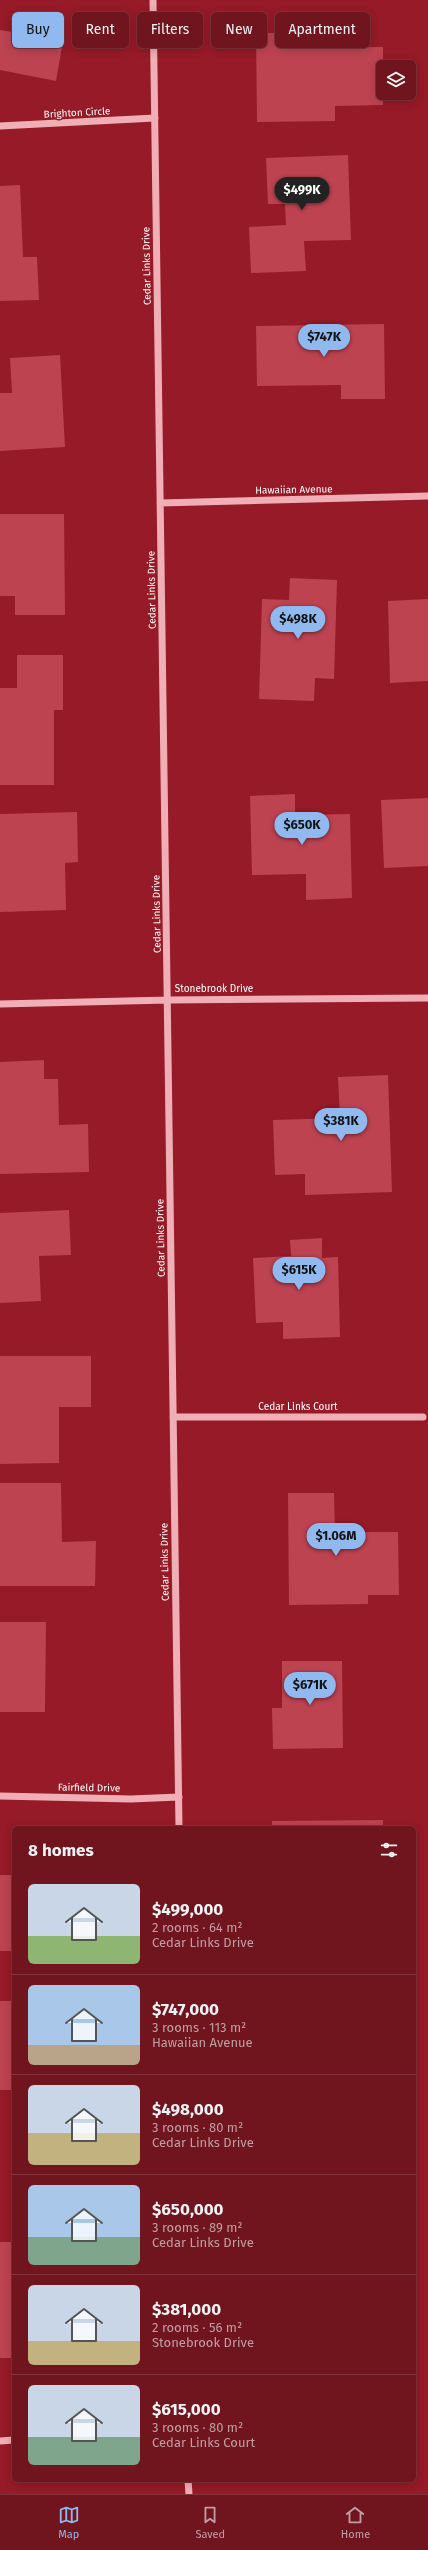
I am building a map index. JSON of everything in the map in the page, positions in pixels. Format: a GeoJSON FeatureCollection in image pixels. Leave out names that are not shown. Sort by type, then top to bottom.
{"type":"FeatureCollection","features":[{"type":"Feature","properties":{"kind":"street","name":"Cedar Links Drive"},"geometry":{"type":"LineString","coordinates":[[154,0],[179,1826]]}},
{"type":"Feature","properties":{"kind":"street","name":"Brighton Circle"},"geometry":{"type":"LineString","coordinates":[[0,126],[155,118]]}},
{"type":"Feature","properties":{"kind":"street","name":"Hawaiian Avenue"},"geometry":{"type":"LineString","coordinates":[[160,503],[428,496]]}},
{"type":"Feature","properties":{"kind":"street","name":"Stonebrook Drive"},"geometry":{"type":"LineString","coordinates":[[0,1004],[168,1000],[428,998]]}},
{"type":"Feature","properties":{"kind":"street","name":"Cedar Links Court"},"geometry":{"type":"LineString","coordinates":[[173,1417],[423,1417]]}},
{"type":"Feature","properties":{"kind":"street","name":"Fairfield Drive"},"geometry":{"type":"LineString","coordinates":[[0,1796],[131,1798],[179,1797]]}},
{"type":"Feature","properties":{"kind":"street"},"geometry":{"type":"LineString","coordinates":[[0,2441],[12,2440]]}},
{"type":"Feature","properties":{"kind":"street"},"geometry":{"type":"LineString","coordinates":[[188,2482],[189,2494]]}},
{"type":"Feature","properties":{"kind":"building"},"geometry":{"type":"Polygon","coordinates":[[[0,30],[12,32],[12,48],[62,48],[56,81],[0,70],[0,30]]]}},
{"type":"Feature","properties":{"kind":"building"},"geometry":{"type":"Polygon","coordinates":[[[267,33],[275,33],[275,48],[383,47],[383,60],[376,60],[376,100],[383,100],[383,105],[335,106],[335,121],[257,122],[256,48],[267,48],[267,33]]]}},
{"type":"Feature","properties":{"kind":"building"},"geometry":{"type":"Polygon","coordinates":[[[348,155],[351,240],[304,241],[306,271],[251,273],[249,227],[286,225],[285,204],[268,204],[266,158],[348,155]]]}},
{"type":"Feature","properties":{"kind":"building"},"geometry":{"type":"Polygon","coordinates":[[[20,185],[23,257],[37,257],[39,300],[0,301],[0,186],[20,185]]]}},
{"type":"Feature","properties":{"kind":"building"},"geometry":{"type":"Polygon","coordinates":[[[384,324],[385,399],[341,399],[341,385],[257,386],[256,326],[384,324]]]}},
{"type":"Feature","properties":{"kind":"building"},"geometry":{"type":"Polygon","coordinates":[[[60,355],[65,447],[0,451],[0,393],[12,393],[10,358],[60,355]]]}},
{"type":"Feature","properties":{"kind":"building"},"geometry":{"type":"Polygon","coordinates":[[[0,514],[64,514],[65,615],[15,615],[15,596],[0,596],[0,514]]]}},
{"type":"Feature","properties":{"kind":"building"},"geometry":{"type":"Polygon","coordinates":[[[290,578],[337,580],[334,679],[315,678],[314,701],[259,699],[262,599],[289,600],[290,578]]]}},
{"type":"Feature","properties":{"kind":"building"},"geometry":{"type":"Polygon","coordinates":[[[428,599],[428,681],[390,683],[388,601],[428,599]]]}},
{"type":"Feature","properties":{"kind":"building"},"geometry":{"type":"Polygon","coordinates":[[[17,655],[63,655],[63,710],[54,710],[54,785],[0,785],[0,688],[17,688],[17,655]]]}},
{"type":"Feature","properties":{"kind":"building"},"geometry":{"type":"Polygon","coordinates":[[[295,794],[295,815],[350,814],[352,898],[306,900],[306,874],[252,875],[250,796],[295,794]]]}},
{"type":"Feature","properties":{"kind":"building"},"geometry":{"type":"Polygon","coordinates":[[[428,798],[428,866],[384,868],[381,800],[428,798]]]}},
{"type":"Feature","properties":{"kind":"building"},"geometry":{"type":"Polygon","coordinates":[[[77,812],[78,862],[65,863],[66,910],[0,912],[0,814],[77,812]]]}},
{"type":"Feature","properties":{"kind":"building"},"geometry":{"type":"Polygon","coordinates":[[[44,1060],[44,1079],[58,1079],[59,1125],[88,1124],[89,1172],[0,1174],[0,1062],[44,1060]]]}},
{"type":"Feature","properties":{"kind":"building"},"geometry":{"type":"Polygon","coordinates":[[[388,1075],[392,1192],[305,1195],[305,1174],[275,1175],[273,1120],[340,1118],[338,1077],[388,1075]]]}},
{"type":"Feature","properties":{"kind":"building"},"geometry":{"type":"Polygon","coordinates":[[[69,1210],[71,1255],[39,1256],[41,1301],[0,1303],[0,1213],[69,1210]]]}},
{"type":"Feature","properties":{"kind":"building"},"geometry":{"type":"Polygon","coordinates":[[[322,1238],[322,1258],[338,1257],[340,1337],[283,1339],[283,1322],[256,1323],[253,1258],[291,1256],[290,1240],[322,1238]]]}},
{"type":"Feature","properties":{"kind":"building"},"geometry":{"type":"Polygon","coordinates":[[[0,1356],[91,1356],[91,1407],[59,1407],[59,1463],[0,1464],[0,1356]]]}},
{"type":"Feature","properties":{"kind":"building"},"geometry":{"type":"Polygon","coordinates":[[[0,1483],[61,1483],[62,1542],[96,1541],[95,1586],[0,1586],[0,1483]]]}},
{"type":"Feature","properties":{"kind":"building"},"geometry":{"type":"Polygon","coordinates":[[[288,1493],[334,1493],[335,1532],[398,1532],[399,1595],[368,1595],[368,1604],[289,1605],[288,1493]]]}},
{"type":"Feature","properties":{"kind":"building"},"geometry":{"type":"Polygon","coordinates":[[[0,1622],[46,1622],[45,1712],[0,1712],[0,1622]]]}},
{"type":"Feature","properties":{"kind":"building"},"geometry":{"type":"Polygon","coordinates":[[[282,1661],[342,1661],[343,1748],[273,1749],[272,1708],[282,1708],[282,1661]]]}},
{"type":"Feature","properties":{"kind":"building"},"geometry":{"type":"Polygon","coordinates":[[[383,1820],[383,1826],[272,1826],[272,1821],[383,1820]]]}},
{"type":"Feature","properties":{"kind":"building"},"geometry":{"type":"Polygon","coordinates":[[[0,1875],[12,1875],[12,1951],[0,1951],[0,1875]]]}},
{"type":"Feature","properties":{"kind":"building"},"geometry":{"type":"Polygon","coordinates":[[[0,2001],[12,2001],[12,2090],[0,2090],[0,2001]]]}},
{"type":"Feature","properties":{"kind":"building"},"geometry":{"type":"Polygon","coordinates":[[[0,2242],[12,2242],[12,2358],[0,2358],[0,2242]]]}}]}
